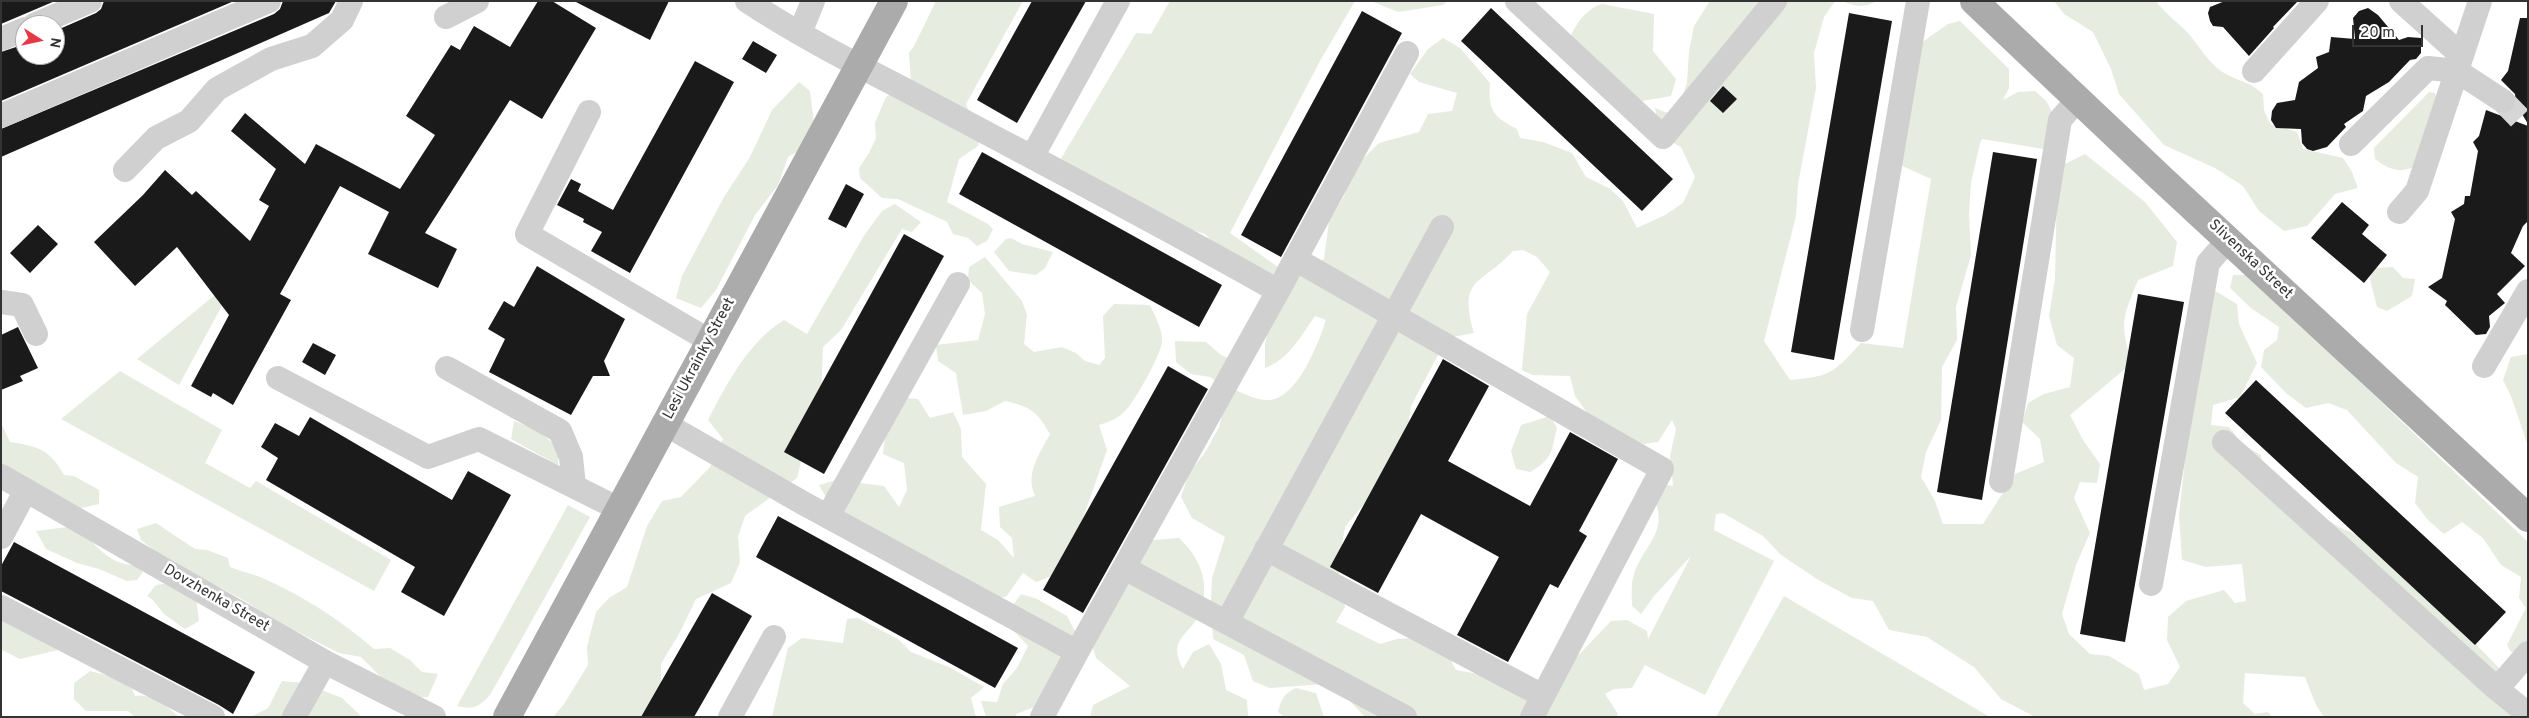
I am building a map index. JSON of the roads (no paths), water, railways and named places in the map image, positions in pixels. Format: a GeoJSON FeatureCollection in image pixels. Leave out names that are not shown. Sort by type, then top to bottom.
{"type":"FeatureCollection","features":[{"type":"Feature","properties":{"kind":"main road","name":"Lesi Ukrainky Street"},"geometry":{"type":"LineString","coordinates":[[507,717],[894,1]]}},
{"type":"Feature","properties":{"kind":"main road","name":"Slivenska Street"},"geometry":{"type":"LineString","coordinates":[[1974,1],[2528,518]]}},
{"type":"Feature","properties":{"kind":"street"},"geometry":{"type":"LineString","coordinates":[[57,15],[90,1]]}},
{"type":"Feature","properties":{"kind":"street"},"geometry":{"type":"LineString","coordinates":[[1,116],[269,1]]}},
{"type":"Feature","properties":{"kind":"street"},"geometry":{"type":"LineString","coordinates":[[125,170],[156,138],[189,121],[217,89],[271,59],[312,46],[342,20],[351,1]]}},
{"type":"Feature","properties":{"kind":"street"},"geometry":{"type":"LineString","coordinates":[[446,17],[476,1]]}},
{"type":"Feature","properties":{"kind":"street"},"geometry":{"type":"LineString","coordinates":[[747,1],[859,66],[1278,290]]}},
{"type":"Feature","properties":{"kind":"street"},"geometry":{"type":"LineString","coordinates":[[800,33],[813,1]]}},
{"type":"Feature","properties":{"kind":"street"},"geometry":{"type":"LineString","coordinates":[[1032,157],[1118,1]]}},
{"type":"Feature","properties":{"kind":"street"},"geometry":{"type":"LineString","coordinates":[[1517,1],[1664,137],[1767,5]]}},
{"type":"Feature","properties":{"kind":"street"},"geometry":{"type":"LineString","coordinates":[[1862,330],[1918,1]]}},
{"type":"Feature","properties":{"kind":"street"},"geometry":{"type":"LineString","coordinates":[[2254,71],[2317,1]]}},
{"type":"Feature","properties":{"kind":"street"},"geometry":{"type":"LineString","coordinates":[[2401,1],[2460,64],[2503,101]]}},
{"type":"Feature","properties":{"kind":"street"},"geometry":{"type":"LineString","coordinates":[[2399,212],[2417,191],[2480,1]]}},
{"type":"Feature","properties":{"kind":"street"},"geometry":{"type":"LineString","coordinates":[[1,39],[15,33]]}},
{"type":"Feature","properties":{"kind":"street"},"geometry":{"type":"LineString","coordinates":[[1042,717],[1407,53]]}},
{"type":"Feature","properties":{"kind":"street"},"geometry":{"type":"LineString","coordinates":[[2351,144],[2428,68],[2460,64]]}},
{"type":"Feature","properties":{"kind":"street"},"geometry":{"type":"LineString","coordinates":[[2000,482],[2060,120],[2078,99]]}},
{"type":"Feature","properties":{"kind":"street"},"geometry":{"type":"LineString","coordinates":[[589,112],[527,234],[710,341]]}},
{"type":"Feature","properties":{"kind":"street"},"geometry":{"type":"LineString","coordinates":[[1227,622],[1442,227]]}},
{"type":"Feature","properties":{"kind":"street"},"geometry":{"type":"LineString","coordinates":[[2151,584],[2208,263],[2228,240]]}},
{"type":"Feature","properties":{"kind":"street"},"geometry":{"type":"LineString","coordinates":[[1295,259],[1662,470],[1532,717]]}},
{"type":"Feature","properties":{"kind":"street"},"geometry":{"type":"LineString","coordinates":[[828,516],[958,284]]}},
{"type":"Feature","properties":{"kind":"street"},"geometry":{"type":"LineString","coordinates":[[2484,366],[2528,290]]}},
{"type":"Feature","properties":{"kind":"street"},"geometry":{"type":"LineString","coordinates":[[1,302],[22,305],[36,334]]}},
{"type":"Feature","properties":{"kind":"street"},"geometry":{"type":"LineString","coordinates":[[447,368],[560,431],[571,457],[574,486]]}},
{"type":"Feature","properties":{"kind":"street"},"geometry":{"type":"LineString","coordinates":[[278,378],[428,457],[479,439],[620,509]]}},
{"type":"Feature","properties":{"kind":"street"},"geometry":{"type":"LineString","coordinates":[[665,424],[828,516],[1077,652]]}},
{"type":"Feature","properties":{"kind":"street"},"geometry":{"type":"LineString","coordinates":[[2224,442],[2497,689],[2528,714]]}},
{"type":"Feature","properties":{"kind":"street","name":"Dovzhenka Street"},"geometry":{"type":"LineString","coordinates":[[1,476],[325,662],[434,717]]}},
{"type":"Feature","properties":{"kind":"street"},"geometry":{"type":"LineString","coordinates":[[1,537],[26,490]]}},
{"type":"Feature","properties":{"kind":"street"},"geometry":{"type":"LineString","coordinates":[[1266,549],[1542,696]]}},
{"type":"Feature","properties":{"kind":"street"},"geometry":{"type":"LineString","coordinates":[[1124,568],[1405,717]]}},
{"type":"Feature","properties":{"kind":"street"},"geometry":{"type":"LineString","coordinates":[[1,608],[213,717]]}},
{"type":"Feature","properties":{"kind":"street"},"geometry":{"type":"LineString","coordinates":[[730,717],[774,636]]}},
{"type":"Feature","properties":{"kind":"street"},"geometry":{"type":"LineString","coordinates":[[2497,689],[2528,653]]}},
{"type":"Feature","properties":{"kind":"street"},"geometry":{"type":"LineString","coordinates":[[294,717],[325,662]]}},
{"type":"Feature","properties":{"kind":"tunnel"},"geometry":{"type":"LineString","coordinates":[[2503,101],[2528,127]]}}]}
